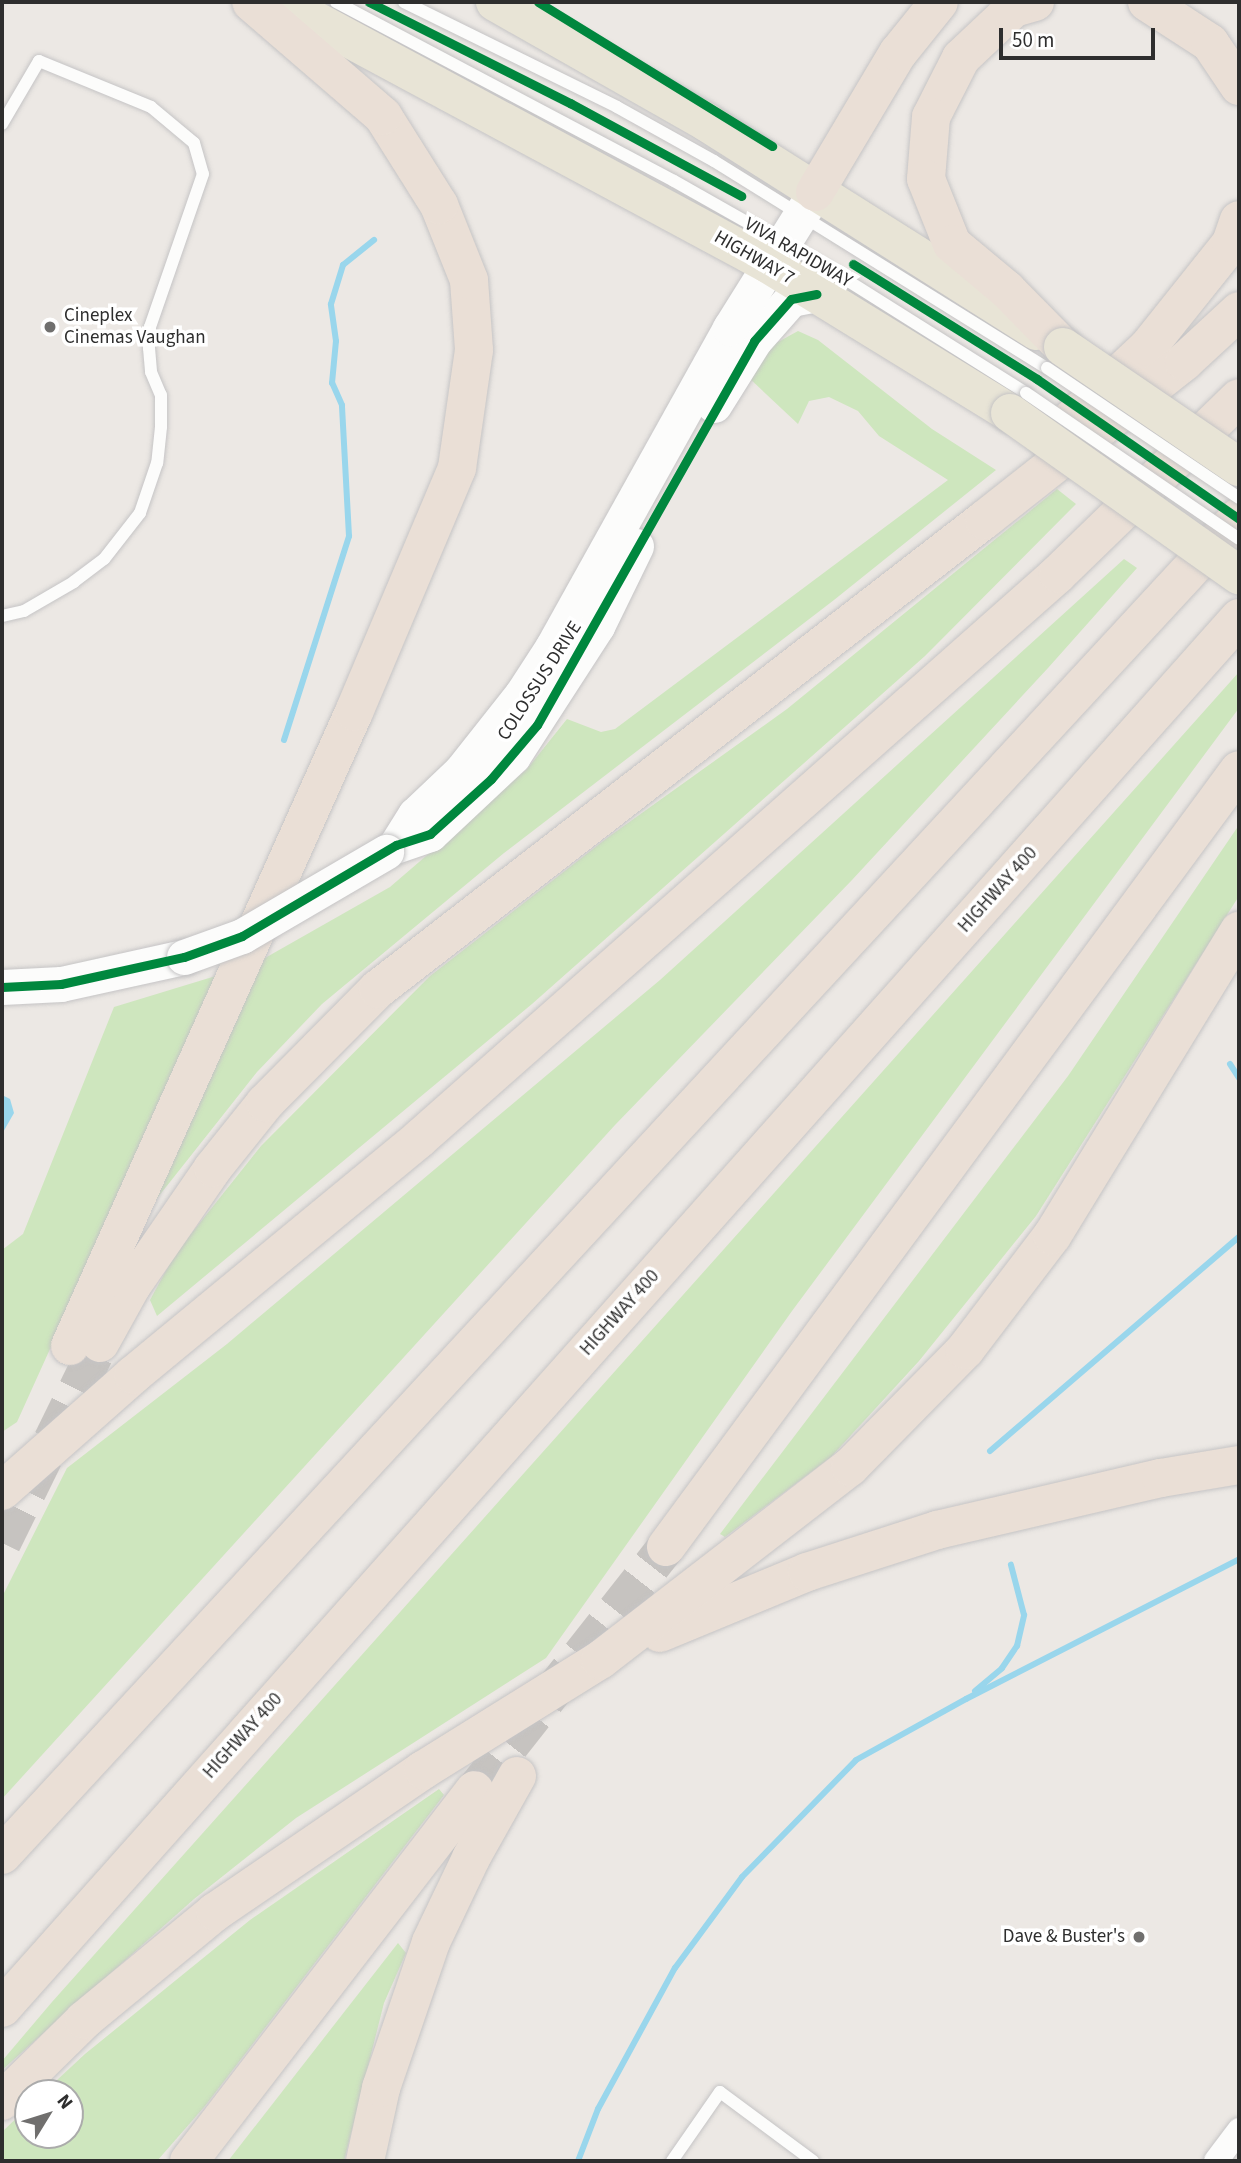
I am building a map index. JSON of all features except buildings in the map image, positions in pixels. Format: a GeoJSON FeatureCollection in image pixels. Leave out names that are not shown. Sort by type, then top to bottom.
{"type":"FeatureCollection","features":[{"type":"Feature","properties":{"kind":"highway"},"geometry":{"type":"LineString","coordinates":[[251,2],[383,116],[439,205],[469,280],[474,350],[457,468],[85,1344],[144,1267],[213,1168],[274,1093],[378,989],[984,520],[1184,362],[1239,311]]}},
{"type":"Feature","properties":{"kind":"highway"},"geometry":{"type":"LineString","coordinates":[[808,203],[898,53],[939,2]]}},
{"type":"Feature","properties":{"kind":"highway"},"geometry":{"type":"LineString","coordinates":[[1035,2],[1014,8],[961,58],[931,117],[926,179],[952,244],[1007,290],[1055,358]]}},
{"type":"Feature","properties":{"kind":"highway"},"geometry":{"type":"LineString","coordinates":[[1147,2],[1210,43],[1239,86]]}},
{"type":"Feature","properties":{"kind":"highway"},"geometry":{"type":"LineString","coordinates":[[984,520],[1005,481],[1148,347],[1231,243],[1239,220]]}},
{"type":"Feature","properties":{"kind":"highway"},"geometry":{"type":"LineString","coordinates":[[2,1491],[133,1376],[503,1065],[1058,574],[1239,398]]}},
{"type":"Feature","properties":{"kind":"highway"},"geometry":{"type":"LineString","coordinates":[[2,1855],[1239,517]]}},
{"type":"Feature","properties":{"kind":"highway","name":"HIGHWAY 400"},"geometry":{"type":"LineString","coordinates":[[2,2008],[1239,618]]}},
{"type":"Feature","properties":{"kind":"highway"},"geometry":{"type":"LineString","coordinates":[[666,1547],[1239,770]]}},
{"type":"Feature","properties":{"kind":"highway"},"geometry":{"type":"LineString","coordinates":[[2,2101],[84,2020],[215,1912],[423,1770],[600,1660],[849,1467],[965,1350],[1052,1236],[1239,931]]}},
{"type":"Feature","properties":{"kind":"highway"},"geometry":{"type":"LineString","coordinates":[[2,1464],[133,1376]]}},
{"type":"Feature","properties":{"kind":"highway"},"geometry":{"type":"LineString","coordinates":[[600,1660],[752,1594],[937,1530],[1161,1478],[1239,1465]]}},
{"type":"Feature","properties":{"kind":"highway"},"geometry":{"type":"LineString","coordinates":[[365,2161],[381,2088],[431,1942],[517,1776]]}},
{"type":"Feature","properties":{"kind":"highway"},"geometry":{"type":"LineString","coordinates":[[189,2161],[475,1790]]}},
{"type":"Feature","properties":{"kind":"main road","name":"HIGHWAY 7"},"geometry":{"type":"LineString","coordinates":[[281,2],[775,253],[817,294],[1018,403],[1239,575]]}},
{"type":"Feature","properties":{"kind":"main road"},"geometry":{"type":"LineString","coordinates":[[495,2],[706,122],[808,203],[1055,358],[1239,467]]}},
{"type":"Feature","properties":{"kind":"street","name":"COLOSSUS DRIVE"},"geometry":{"type":"LineString","coordinates":[[2,987],[61,984],[184,957],[242,936],[391,848],[415,815],[461,771],[522,694],[715,381],[742,334],[775,253],[808,203]]}},
{"type":"Feature","properties":{"kind":"street","name":"COLOSSUS DRIVE"},"geometry":{"type":"LineString","coordinates":[[742,334],[791,299],[817,294]]}},
{"type":"Feature","properties":{"kind":"street"},"geometry":{"type":"LineString","coordinates":[[1216,2161],[1239,2130]]}},
{"type":"Feature","properties":{"kind":"lane","name":"VIVA RAPIDWAY"},"geometry":{"type":"LineString","coordinates":[[336,2],[775,253],[1239,540]]}},
{"type":"Feature","properties":{"kind":"lane","name":"VIVA RAPIDWAY"},"geometry":{"type":"LineString","coordinates":[[404,2],[808,203]]}},
{"type":"Feature","properties":{"kind":"lane"},"geometry":{"type":"LineString","coordinates":[[2,124],[39,61],[151,107],[194,143],[203,174],[150,327],[149,348],[161,396],[161,427],[157,463],[140,513],[104,559],[74,582],[24,611],[2,616]]}},
{"type":"Feature","properties":{"kind":"lane"},"geometry":{"type":"LineString","coordinates":[[1055,358],[1239,498]]}},
{"type":"Feature","properties":{"kind":"lane"},"geometry":{"type":"LineString","coordinates":[[672,2161],[720,2092],[813,2161]]}},
{"type":"Feature","properties":{"kind":"green space"},"geometry":{"type":"Polygon","coordinates":[[[798,331],[818,340],[932,429],[996,470],[834,600],[504,853],[322,1004],[257,1072],[151,1206],[241,999],[265,958],[390,887],[527,769],[567,719],[601,732],[615,729],[948,480],[879,436],[858,411],[829,397],[809,401],[798,424],[748,377],[769,347],[798,331]]]}},
{"type":"Feature","properties":{"kind":"green space"},"geometry":{"type":"Polygon","coordinates":[[[1057,489],[1076,504],[925,656],[532,1004],[157,1316],[150,1300],[175,1254],[261,1146],[430,976],[607,838],[787,709],[1057,489]]]}},
{"type":"Feature","properties":{"kind":"green space"},"geometry":{"type":"Polygon","coordinates":[[[1124,559],[1137,568],[1048,668],[852,880],[615,1125],[2,1799],[2,1597],[67,1468],[227,1344],[660,980],[1124,559]]]}},
{"type":"Feature","properties":{"kind":"green space"},"geometry":{"type":"Polygon","coordinates":[[[1239,672],[1239,708],[792,1311],[546,1658],[296,1818],[194,1899],[2,2070],[2,2061],[52,2002],[1239,672]]]}},
{"type":"Feature","properties":{"kind":"green space"},"geometry":{"type":"Polygon","coordinates":[[[1239,825],[1239,896],[1036,1216],[919,1361],[831,1457],[725,1537],[720,1534],[1068,1076],[1239,825]]]}},
{"type":"Feature","properties":{"kind":"green space"},"geometry":{"type":"Polygon","coordinates":[[[219,975],[17,1422],[2,1432],[2,1250],[23,1234],[114,1007],[219,975]]]}},
{"type":"Feature","properties":{"kind":"green space"},"geometry":{"type":"Polygon","coordinates":[[[439,1789],[444,1795],[205,2106],[157,2161],[2,2161],[2,2132],[14,2120],[14,2149],[84,2149],[84,2079],[58,2079],[250,1920],[439,1789]]]}},
{"type":"Feature","properties":{"kind":"green space"},"geometry":{"type":"Polygon","coordinates":[[[398,1943],[406,1953],[384,2003],[344,2161],[228,2161],[398,1943]]]}},
{"type":"Feature","properties":{"kind":"water"},"geometry":{"type":"Polygon","coordinates":[[[2,1095],[10,1099],[14,1113],[2,1134],[2,1095]]]}},
{"type":"Feature","properties":{"kind":"waterway"},"geometry":{"type":"LineString","coordinates":[[284,740],[349,536],[342,405],[332,383],[336,341],[331,304],[343,265],[374,240]]}},
{"type":"Feature","properties":{"kind":"waterway"},"geometry":{"type":"LineString","coordinates":[[1230,1064],[1239,1078]]}},
{"type":"Feature","properties":{"kind":"waterway"},"geometry":{"type":"LineString","coordinates":[[990,1451],[1239,1237]]}},
{"type":"Feature","properties":{"kind":"waterway"},"geometry":{"type":"LineString","coordinates":[[578,2161],[598,2109],[675,1968],[742,1877],[856,1760],[966,1699],[1239,1559]]}},
{"type":"Feature","properties":{"kind":"waterway"},"geometry":{"type":"LineString","coordinates":[[975,1691],[1002,1668],[1017,1646],[1024,1615],[1011,1565]]}},
{"type":"Feature","properties":{"kind":"tunnel"},"geometry":{"type":"LineString","coordinates":[[2,1543],[100,1343]]}},
{"type":"Feature","properties":{"kind":"tunnel"},"geometry":{"type":"LineString","coordinates":[[475,1790],[666,1547]]}},
{"type":"Feature","properties":{"kind":"cycle path"},"geometry":{"type":"LineString","coordinates":[[369,2],[570,103],[741,196]]}},
{"type":"Feature","properties":{"kind":"cycle path"},"geometry":{"type":"LineString","coordinates":[[538,2],[772,146]]}},
{"type":"Feature","properties":{"kind":"cycle path"},"geometry":{"type":"LineString","coordinates":[[853,264],[1037,379],[1239,519]]}},
{"type":"Feature","properties":{"kind":"cycle path"},"geometry":{"type":"LineString","coordinates":[[2,987],[61,984],[184,957],[242,936],[396,845],[430,834],[491,779],[537,725],[754,341],[791,299],[817,294]]}},
{"type":"Feature","properties":{"kind":"place","name":"Cineplex Cinemas Vaughan"},"geometry":{"type":"Point","coordinates":[50,327]}},
{"type":"Feature","properties":{"kind":"place","name":"Dave & Buster's"},"geometry":{"type":"Point","coordinates":[1139,1937]}}]}
